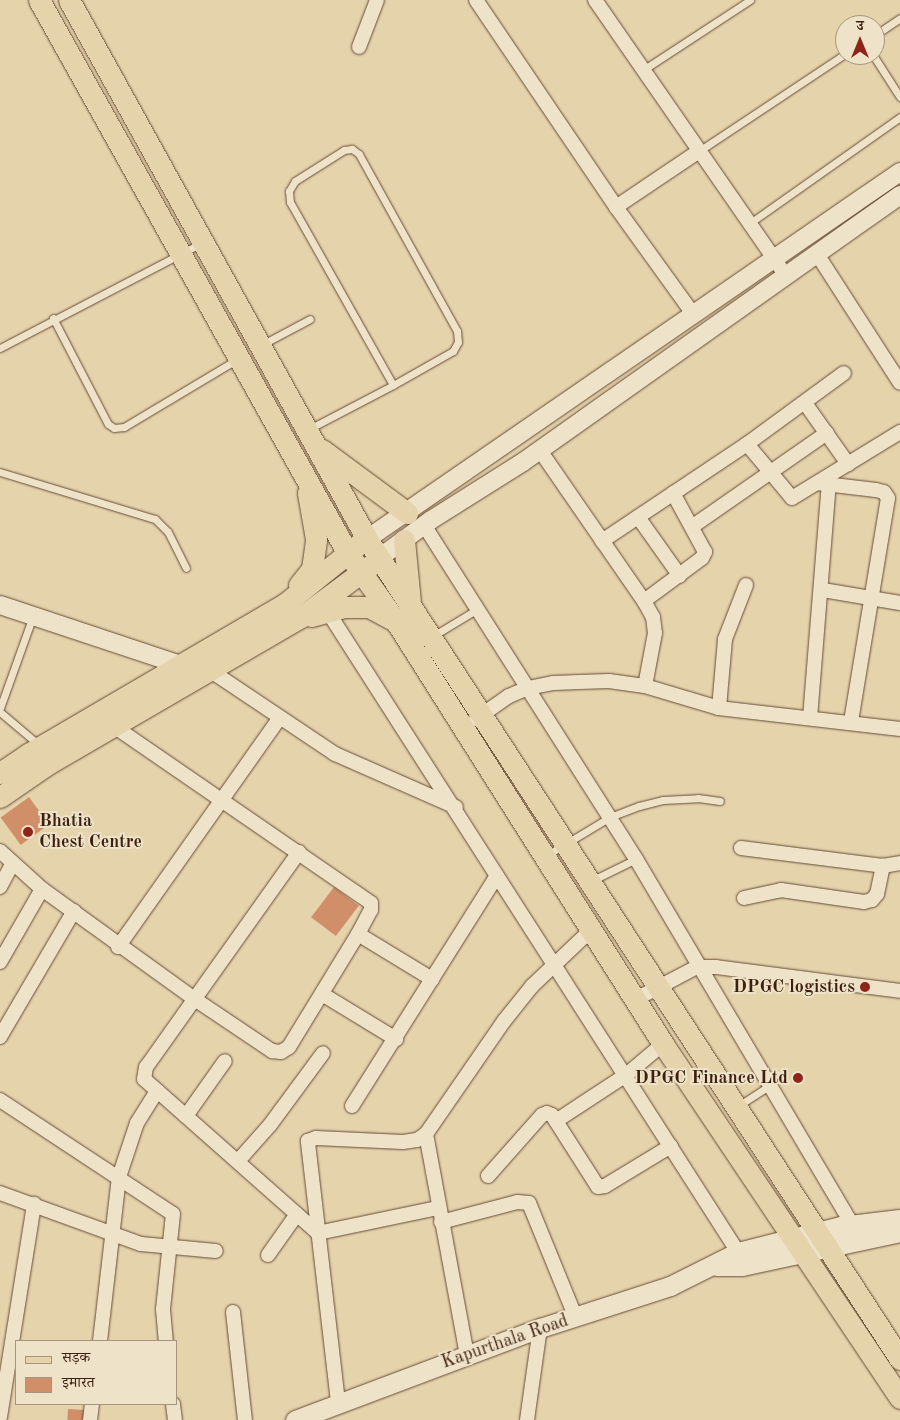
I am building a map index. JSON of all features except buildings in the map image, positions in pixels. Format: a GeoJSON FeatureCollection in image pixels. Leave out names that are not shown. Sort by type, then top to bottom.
{"type":"FeatureCollection","features":[{"type":"Feature","properties":{"kind":"main road"},"geometry":{"type":"LineString","coordinates":[[39,0],[183,254],[305,479],[347,552],[398,623],[464,732],[663,1044],[900,1398]]}},
{"type":"Feature","properties":{"kind":"main road"},"geometry":{"type":"LineString","coordinates":[[70,0],[367,540],[481,713],[588,883],[735,1108],[898,1352]]}},
{"type":"Feature","properties":{"kind":"main road"},"geometry":{"type":"LineString","coordinates":[[311,438],[406,513]]}},
{"type":"Feature","properties":{"kind":"main road"},"geometry":{"type":"LineString","coordinates":[[290,612],[312,569],[316,539],[305,479]]}},
{"type":"Feature","properties":{"kind":"main road"},"geometry":{"type":"LineString","coordinates":[[0,798],[48,764],[211,671],[290,612],[347,552],[367,540]]}},
{"type":"Feature","properties":{"kind":"main road"},"geometry":{"type":"LineString","coordinates":[[404,540],[410,606]]}},
{"type":"Feature","properties":{"kind":"main road"},"geometry":{"type":"LineString","coordinates":[[0,774],[41,746],[180,665],[290,612],[361,573],[379,558]]}},
{"type":"Feature","properties":{"kind":"main road"},"geometry":{"type":"LineString","coordinates":[[290,612],[328,612],[344,607],[369,607],[398,623]]}},
{"type":"Feature","properties":{"kind":"main road"},"geometry":{"type":"LineString","coordinates":[[821,1239],[852,1224],[900,1219]]}},
{"type":"Feature","properties":{"kind":"main road"},"geometry":{"type":"LineString","coordinates":[[714,1266],[742,1266],[798,1244],[821,1239],[900,1232]]}},
{"type":"Feature","properties":{"kind":"main road","name":"Kapurthala Road"},"geometry":{"type":"LineString","coordinates":[[295,1420],[338,1402],[540,1328],[576,1318],[670,1286],[714,1266],[738,1252],[798,1244]]}},
{"type":"Feature","properties":{"kind":"street"},"geometry":{"type":"LineString","coordinates":[[359,47],[377,0]]}},
{"type":"Feature","properties":{"kind":"street"},"geometry":{"type":"LineString","coordinates":[[476,0],[616,207],[694,315]]}},
{"type":"Feature","properties":{"kind":"street"},"geometry":{"type":"LineString","coordinates":[[595,0],[786,276]]}},
{"type":"Feature","properties":{"kind":"street"},"geometry":{"type":"LineString","coordinates":[[616,207],[699,151]]}},
{"type":"Feature","properties":{"kind":"street"},"geometry":{"type":"LineString","coordinates":[[367,540],[900,172]]}},
{"type":"Feature","properties":{"kind":"street"},"geometry":{"type":"LineString","coordinates":[[379,558],[424,525],[539,449],[900,195]]}},
{"type":"Feature","properties":{"kind":"street"},"geometry":{"type":"LineString","coordinates":[[817,254],[900,383]]}},
{"type":"Feature","properties":{"kind":"street"},"geometry":{"type":"LineString","coordinates":[[602,541],[747,444],[844,373]]}},
{"type":"Feature","properties":{"kind":"street"},"geometry":{"type":"LineString","coordinates":[[805,403],[848,464]]}},
{"type":"Feature","properties":{"kind":"street"},"geometry":{"type":"LineString","coordinates":[[747,444],[792,498],[823,484],[848,464],[900,432]]}},
{"type":"Feature","properties":{"kind":"street"},"geometry":{"type":"LineString","coordinates":[[693,526],[771,474],[827,433]]}},
{"type":"Feature","properties":{"kind":"street"},"geometry":{"type":"LineString","coordinates":[[539,449],[653,618],[655,633],[645,686]]}},
{"type":"Feature","properties":{"kind":"street"},"geometry":{"type":"LineString","coordinates":[[810,718],[823,590],[823,484]]}},
{"type":"Feature","properties":{"kind":"street"},"geometry":{"type":"LineString","coordinates":[[823,484],[876,490],[884,492],[888,498],[851,721]]}},
{"type":"Feature","properties":{"kind":"street"},"geometry":{"type":"LineString","coordinates":[[644,602],[702,558],[705,552],[693,526],[673,493]]}},
{"type":"Feature","properties":{"kind":"street"},"geometry":{"type":"LineString","coordinates":[[638,517],[680,576]]}},
{"type":"Feature","properties":{"kind":"street"},"geometry":{"type":"LineString","coordinates":[[424,525],[476,610],[528,688],[636,859],[697,967],[852,1224]]}},
{"type":"Feature","properties":{"kind":"street"},"geometry":{"type":"LineString","coordinates":[[720,708],[725,639],[746,585]]}},
{"type":"Feature","properties":{"kind":"street"},"geometry":{"type":"LineString","coordinates":[[823,590],[900,603]]}},
{"type":"Feature","properties":{"kind":"street"},"geometry":{"type":"LineString","coordinates":[[0,605],[180,665]]}},
{"type":"Feature","properties":{"kind":"street"},"geometry":{"type":"LineString","coordinates":[[328,612],[456,807],[497,876],[554,962],[738,1252]]}},
{"type":"Feature","properties":{"kind":"street"},"geometry":{"type":"LineString","coordinates":[[211,671],[279,719],[335,754],[456,807]]}},
{"type":"Feature","properties":{"kind":"street"},"geometry":{"type":"LineString","coordinates":[[464,732],[481,713],[528,688],[553,682],[590,682],[645,686],[720,708],[851,721],[900,729]]}},
{"type":"Feature","properties":{"kind":"street"},"geometry":{"type":"LineString","coordinates":[[118,947],[224,801],[279,719]]}},
{"type":"Feature","properties":{"kind":"street"},"geometry":{"type":"LineString","coordinates":[[0,851],[42,889],[74,911],[118,947],[196,1000],[272,1051],[281,1052],[289,1047],[371,910],[367,898],[115,727]]}},
{"type":"Feature","properties":{"kind":"street"},"geometry":{"type":"LineString","coordinates":[[741,848],[883,866],[900,863]]}},
{"type":"Feature","properties":{"kind":"street"},"geometry":{"type":"LineString","coordinates":[[299,852],[196,1000],[146,1067],[146,1083],[158,1091],[318,1233]]}},
{"type":"Feature","properties":{"kind":"street"},"geometry":{"type":"LineString","coordinates":[[2,880],[13,863]]}},
{"type":"Feature","properties":{"kind":"street"},"geometry":{"type":"LineString","coordinates":[[744,898],[781,890],[864,902],[872,900],[877,894],[883,866]]}},
{"type":"Feature","properties":{"kind":"street"},"geometry":{"type":"LineString","coordinates":[[352,1106],[396,1040],[497,876]]}},
{"type":"Feature","properties":{"kind":"street"},"geometry":{"type":"LineString","coordinates":[[0,962],[42,889]]}},
{"type":"Feature","properties":{"kind":"street"},"geometry":{"type":"LineString","coordinates":[[0,1037],[74,911]]}},
{"type":"Feature","properties":{"kind":"street"},"geometry":{"type":"LineString","coordinates":[[338,1402],[308,1141],[316,1138],[404,1142],[417,1140],[426,1134],[504,1021],[554,962],[591,930]]}},
{"type":"Feature","properties":{"kind":"street"},"geometry":{"type":"LineString","coordinates":[[358,934],[432,980]]}},
{"type":"Feature","properties":{"kind":"street"},"geometry":{"type":"LineString","coordinates":[[636,999],[697,967],[716,967],[900,991]]}},
{"type":"Feature","properties":{"kind":"street"},"geometry":{"type":"LineString","coordinates":[[322,994],[396,1040]]}},
{"type":"Feature","properties":{"kind":"street"},"geometry":{"type":"LineString","coordinates":[[556,1122],[626,1075],[663,1044]]}},
{"type":"Feature","properties":{"kind":"street"},"geometry":{"type":"LineString","coordinates":[[238,1161],[276,1118],[322,1053]]}},
{"type":"Feature","properties":{"kind":"street"},"geometry":{"type":"LineString","coordinates":[[186,1116],[225,1061]]}},
{"type":"Feature","properties":{"kind":"street"},"geometry":{"type":"LineString","coordinates":[[100,1340],[110,1234],[119,1177],[137,1123],[158,1091]]}},
{"type":"Feature","properties":{"kind":"street"},"geometry":{"type":"LineString","coordinates":[[0,1100],[173,1214],[167,1249],[163,1309],[166,1340]]}},
{"type":"Feature","properties":{"kind":"street"},"geometry":{"type":"LineString","coordinates":[[488,1176],[542,1115],[552,1115],[595,1184],[601,1188],[671,1146]]}},
{"type":"Feature","properties":{"kind":"street"},"geometry":{"type":"LineString","coordinates":[[426,1134],[438,1208],[467,1355]]}},
{"type":"Feature","properties":{"kind":"street"},"geometry":{"type":"LineString","coordinates":[[0,1193],[34,1204],[110,1234],[167,1249],[216,1251]]}},
{"type":"Feature","properties":{"kind":"street"},"geometry":{"type":"LineString","coordinates":[[441,1222],[517,1202],[529,1203],[576,1318]]}},
{"type":"Feature","properties":{"kind":"street"},"geometry":{"type":"LineString","coordinates":[[0,1417],[34,1204]]}},
{"type":"Feature","properties":{"kind":"street"},"geometry":{"type":"LineString","coordinates":[[318,1233],[438,1208]]}},
{"type":"Feature","properties":{"kind":"street"},"geometry":{"type":"LineString","coordinates":[[268,1255],[298,1214]]}},
{"type":"Feature","properties":{"kind":"street"},"geometry":{"type":"LineString","coordinates":[[233,1312],[245,1420]]}},
{"type":"Feature","properties":{"kind":"street"},"geometry":{"type":"LineString","coordinates":[[527,1420],[540,1328]]}},
{"type":"Feature","properties":{"kind":"street"},"geometry":{"type":"LineString","coordinates":[[90,1420],[92,1405]]}},
{"type":"Feature","properties":{"kind":"street"},"geometry":{"type":"LineString","coordinates":[[173,1405],[175,1420]]}},
{"type":"Feature","properties":{"kind":"lane"},"geometry":{"type":"LineString","coordinates":[[643,70],[750,0]]}},
{"type":"Feature","properties":{"kind":"lane"},"geometry":{"type":"LineString","coordinates":[[885,28],[900,18]]}},
{"type":"Feature","properties":{"kind":"lane"},"geometry":{"type":"LineString","coordinates":[[699,151],[835,61]]}},
{"type":"Feature","properties":{"kind":"lane"},"geometry":{"type":"LineString","coordinates":[[879,65],[900,97]]}},
{"type":"Feature","properties":{"kind":"lane"},"geometry":{"type":"LineString","coordinates":[[750,223],[900,117]]}},
{"type":"Feature","properties":{"kind":"lane"},"geometry":{"type":"LineString","coordinates":[[311,438],[393,385],[453,351],[458,342],[457,331],[359,154],[352,149],[344,150],[295,181],[289,191],[290,202],[393,385]]}},
{"type":"Feature","properties":{"kind":"lane"},"geometry":{"type":"LineString","coordinates":[[0,348],[53,318],[183,254],[203,242]]}},
{"type":"Feature","properties":{"kind":"lane"},"geometry":{"type":"LineString","coordinates":[[53,318],[108,424],[114,428],[124,427],[240,358]]}},
{"type":"Feature","properties":{"kind":"lane"},"geometry":{"type":"LineString","coordinates":[[260,346],[310,319]]}},
{"type":"Feature","properties":{"kind":"lane"},"geometry":{"type":"LineString","coordinates":[[0,472],[155,519],[168,532],[186,568]]}},
{"type":"Feature","properties":{"kind":"lane"},"geometry":{"type":"LineString","coordinates":[[430,637],[476,610]]}},
{"type":"Feature","properties":{"kind":"lane"},"geometry":{"type":"LineString","coordinates":[[0,708],[33,616]]}},
{"type":"Feature","properties":{"kind":"lane"},"geometry":{"type":"LineString","coordinates":[[0,712],[41,746]]}},
{"type":"Feature","properties":{"kind":"lane"},"geometry":{"type":"LineString","coordinates":[[544,856],[610,817],[663,800],[698,798],[720,801]]}},
{"type":"Feature","properties":{"kind":"lane"},"geometry":{"type":"LineString","coordinates":[[588,883],[636,859]]}},
{"type":"Feature","properties":{"kind":"lane"},"geometry":{"type":"LineString","coordinates":[[735,1108],[770,1086]]}},
{"type":"Feature","properties":{"kind":"place","name":"Bhatia Chest Centre"},"geometry":{"type":"Point","coordinates":[28,832]}},
{"type":"Feature","properties":{"kind":"place","name":"DPGC logistics"},"geometry":{"type":"Point","coordinates":[865,987]}},
{"type":"Feature","properties":{"kind":"place","name":"DPGC Finance Ltd"},"geometry":{"type":"Point","coordinates":[798,1078]}}]}
